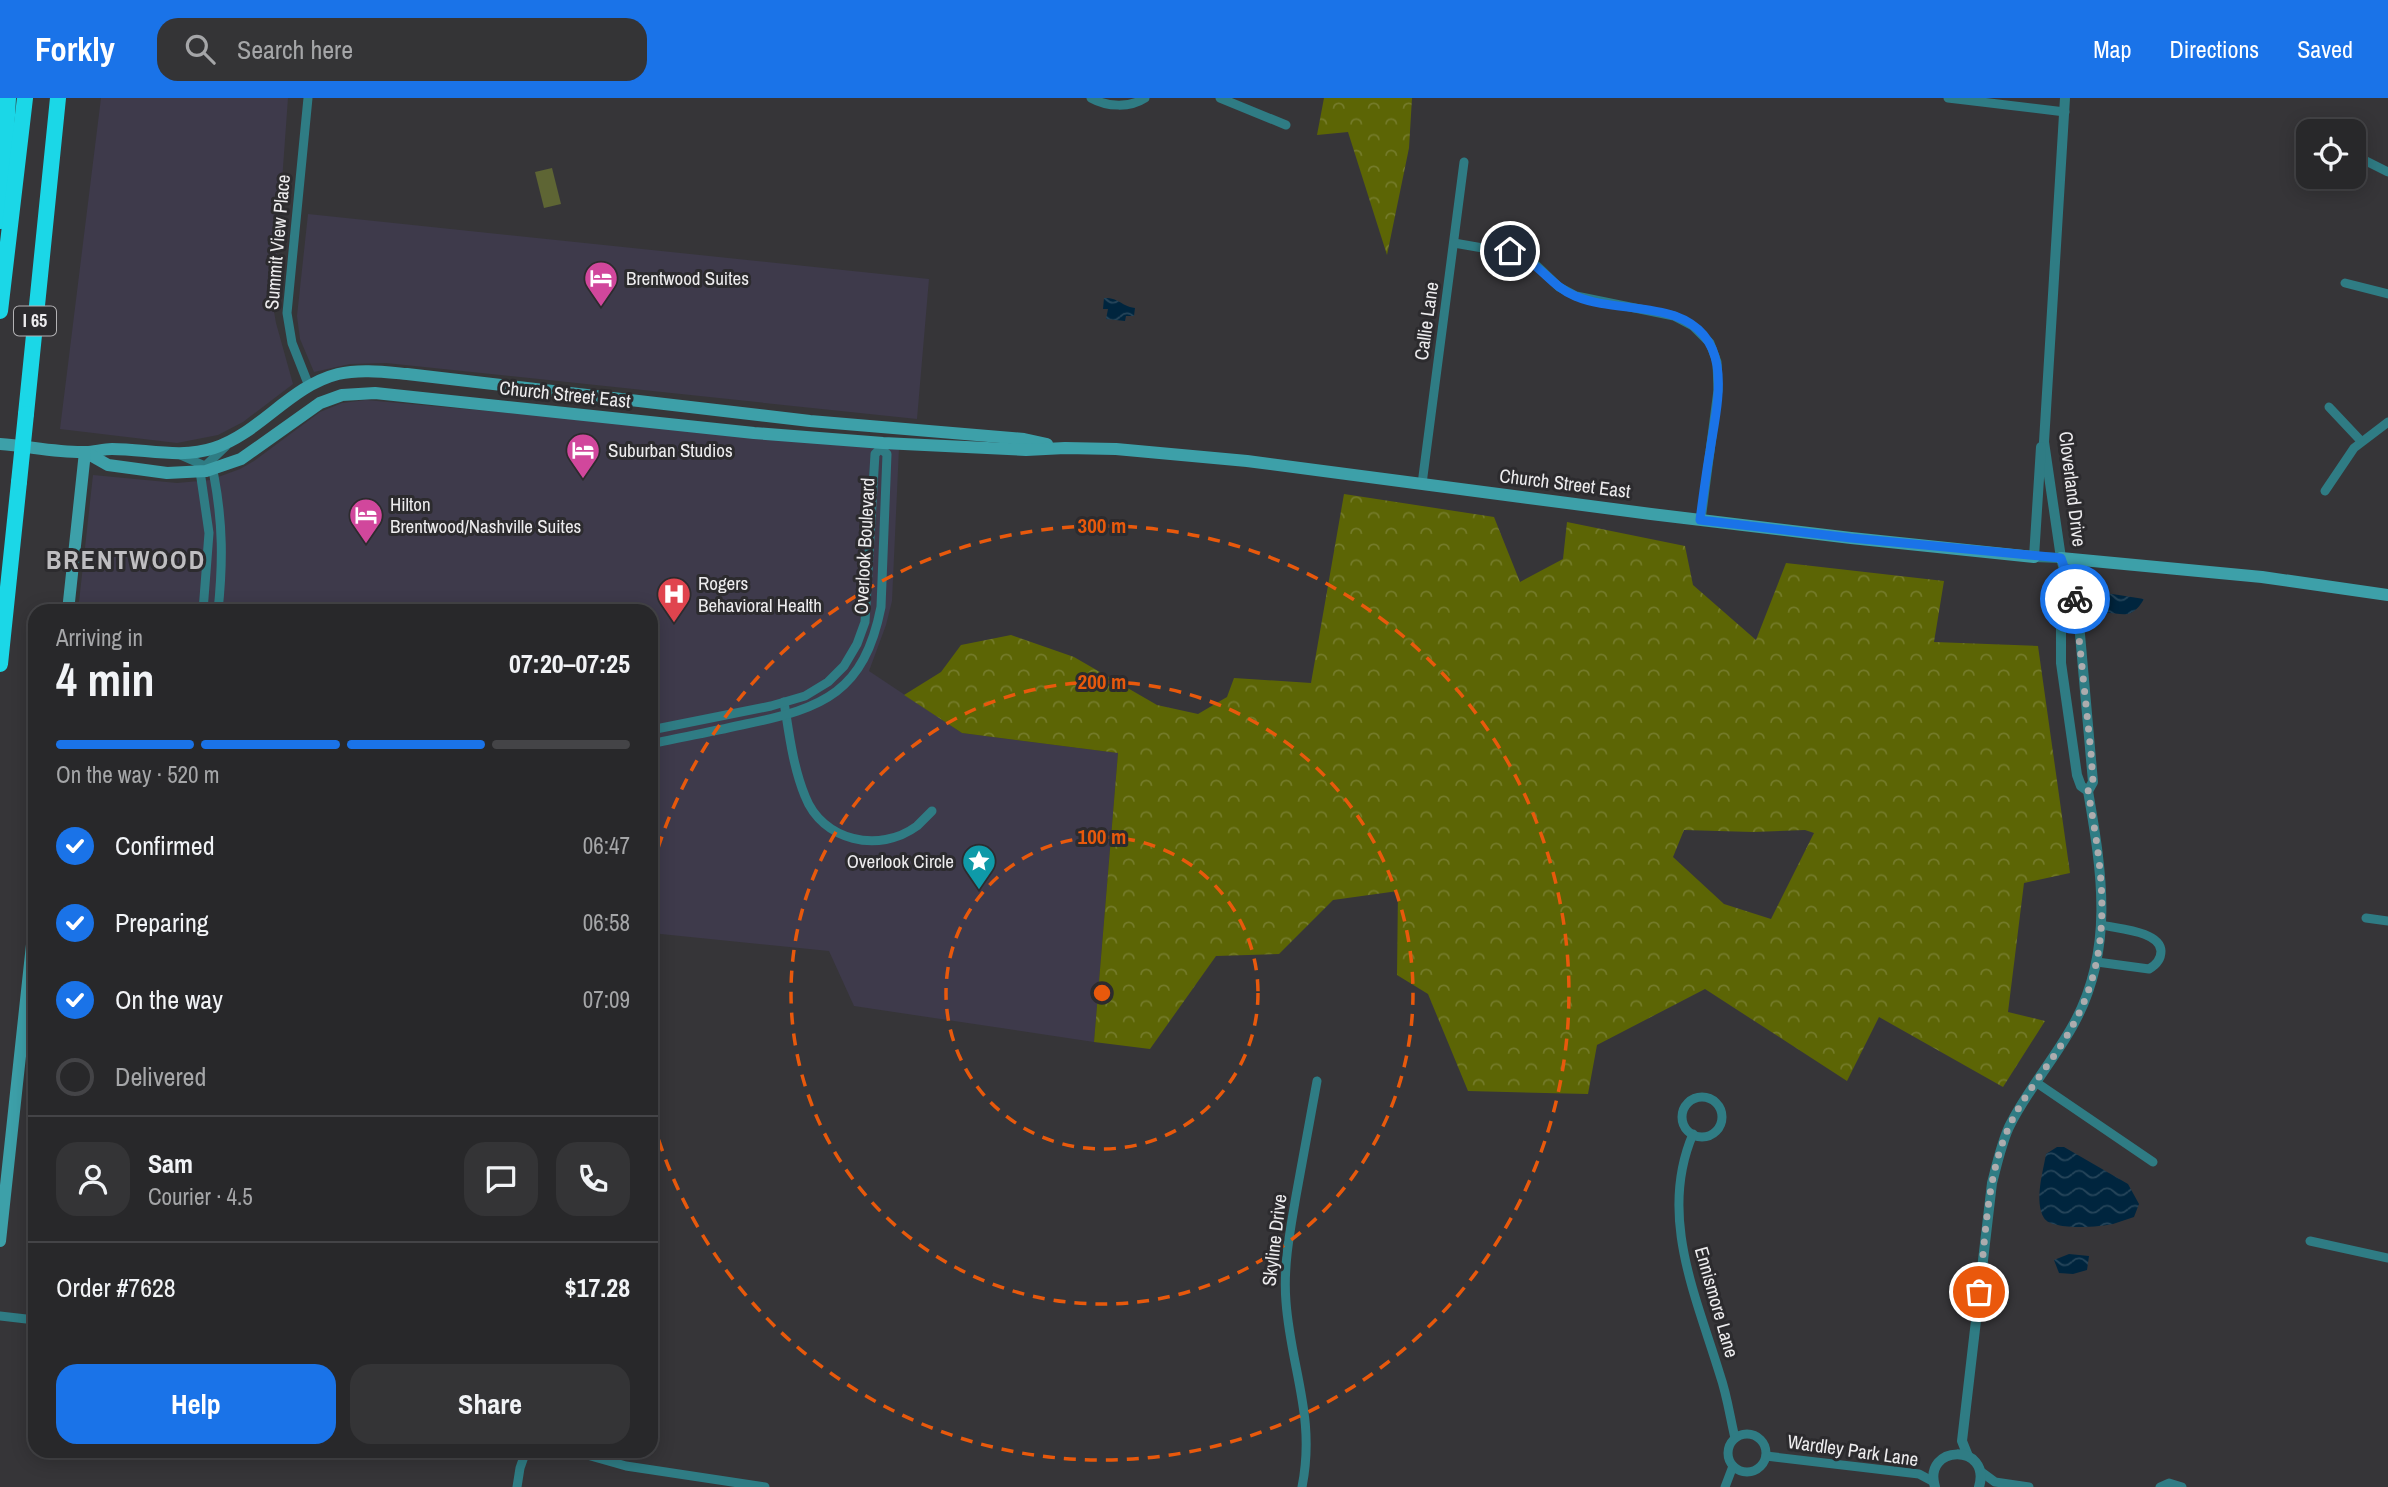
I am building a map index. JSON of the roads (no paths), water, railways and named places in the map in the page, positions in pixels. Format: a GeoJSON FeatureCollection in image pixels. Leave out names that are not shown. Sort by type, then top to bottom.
{"type":"FeatureCollection","features":[{"type":"Feature","properties":{"kind":"highway"},"geometry":{"type":"LineString","coordinates":[[0,230],[8,98]]}},
{"type":"Feature","properties":{"kind":"highway","name":"I 65"},"geometry":{"type":"LineString","coordinates":[[0,311],[25,98]]}},
{"type":"Feature","properties":{"kind":"highway","name":"I 65"},"geometry":{"type":"LineString","coordinates":[[0,664],[58,102]]}},
{"type":"Feature","properties":{"kind":"main road","name":"Church Street East"},"geometry":{"type":"LineString","coordinates":[[0,444],[85,452],[110,449],[175,453],[211,449],[229,442],[310,386],[329,377],[349,372],[381,372],[810,421],[1024,439],[1065,448]]}},
{"type":"Feature","properties":{"kind":"main road","name":"Church Street East"},"geometry":{"type":"LineString","coordinates":[[85,452],[108,465],[167,473],[206,469],[241,459],[320,403],[342,395],[358,393],[882,446],[1127,450],[1247,461],[1700,520],[2034,556]]}},
{"type":"Feature","properties":{"kind":"main road"},"geometry":{"type":"LineString","coordinates":[[69,604],[85,452]]}},
{"type":"Feature","properties":{"kind":"main road","name":"Cloverland Drive"},"geometry":{"type":"LineString","coordinates":[[2061,558],[2253,576],[2388,595]]}},
{"type":"Feature","properties":{"kind":"main road"},"geometry":{"type":"LineString","coordinates":[[0,1241],[28,982]]}},
{"type":"Feature","properties":{"kind":"street","name":"Summit View Place"},"geometry":{"type":"LineString","coordinates":[[308,98],[287,313],[292,343],[310,386]]}},
{"type":"Feature","properties":{"kind":"street"},"geometry":{"type":"LineString","coordinates":[[1091,98],[1115,105],[1131,104],[1146,98]]}},
{"type":"Feature","properties":{"kind":"street"},"geometry":{"type":"LineString","coordinates":[[1220,98],[1286,125]]}},
{"type":"Feature","properties":{"kind":"street"},"geometry":{"type":"LineString","coordinates":[[1948,98],[2065,112]]}},
{"type":"Feature","properties":{"kind":"street","name":"Cloverland Drive"},"geometry":{"type":"LineString","coordinates":[[2061,558],[2047,471],[2045,427],[2065,98]]}},
{"type":"Feature","properties":{"kind":"street"},"geometry":{"type":"LineString","coordinates":[[2366,161],[2388,172]]}},
{"type":"Feature","properties":{"kind":"street","name":"Callie Lane"},"geometry":{"type":"LineString","coordinates":[[1422,484],[1464,162]]}},
{"type":"Feature","properties":{"kind":"street"},"geometry":{"type":"LineString","coordinates":[[1454,243],[1517,254],[1535,264],[1559,287],[1576,296],[1674,316],[1693,326],[1710,343],[1717,362],[1718,390],[1700,520]]}},
{"type":"Feature","properties":{"kind":"street"},"geometry":{"type":"LineString","coordinates":[[2345,283],[2388,294]]}},
{"type":"Feature","properties":{"kind":"street"},"geometry":{"type":"LineString","coordinates":[[2329,407],[2361,441]]}},
{"type":"Feature","properties":{"kind":"street"},"geometry":{"type":"LineString","coordinates":[[2325,491],[2361,441],[2388,422]]}},
{"type":"Feature","properties":{"kind":"street"},"geometry":{"type":"LineString","coordinates":[[2034,556],[2038,465],[2045,427]]}},
{"type":"Feature","properties":{"kind":"street"},"geometry":{"type":"LineString","coordinates":[[204,604],[209,533],[206,469],[229,442]]}},
{"type":"Feature","properties":{"kind":"street","name":"Overlook Boulevard"},"geometry":{"type":"LineString","coordinates":[[658,729],[805,696],[828,682],[845,666],[865,622],[875,454],[882,446],[887,454],[882,593],[876,631],[866,657],[842,688],[819,704],[786,716],[658,743]]}},
{"type":"Feature","properties":{"kind":"street"},"geometry":{"type":"LineString","coordinates":[[175,453],[206,469],[219,499],[223,566],[219,604]]}},
{"type":"Feature","properties":{"kind":"street","name":"Church Street East"},"geometry":{"type":"LineString","coordinates":[[2034,556],[2061,558]]}},
{"type":"Feature","properties":{"kind":"street"},"geometry":{"type":"LineString","coordinates":[[2029,1487],[1995,1482],[1980,1471],[1968,1456],[1962,1441],[1992,1184],[2008,1129],[2073,1026],[2088,992],[2097,962],[2102,925],[2101,867],[2088,791],[2093,782],[2085,684],[2076,604],[2061,558]]}},
{"type":"Feature","properties":{"kind":"street"},"geometry":{"type":"LineString","coordinates":[[2067,581],[2061,596],[2061,663],[2077,775],[2081,786],[2088,791]]}},
{"type":"Feature","properties":{"kind":"street"},"geometry":{"type":"LineString","coordinates":[[784,702],[805,797],[818,819],[835,832],[864,841],[882,840],[916,826],[932,811]]}},
{"type":"Feature","properties":{"kind":"street"},"geometry":{"type":"LineString","coordinates":[[2366,918],[2388,921]]}},
{"type":"Feature","properties":{"kind":"street"},"geometry":{"type":"LineString","coordinates":[[2097,962],[2148,969],[2158,962],[2161,952],[2157,941],[2148,935],[2102,925]]}},
{"type":"Feature","properties":{"kind":"street","name":"Skyline Drive"},"geometry":{"type":"LineString","coordinates":[[1302,1487],[1307,1446],[1305,1410],[1291,1338],[1286,1302],[1286,1275],[1290,1233],[1317,1081]]}},
{"type":"Feature","properties":{"kind":"street"},"geometry":{"type":"LineString","coordinates":[[2037,1083],[2154,1162]]}},
{"type":"Feature","properties":{"kind":"street","name":"Ennismore Lane"},"geometry":{"type":"LineString","coordinates":[[1699,1097],[1712,1099],[1722,1115],[1719,1127],[1709,1135],[1692,1133],[1683,1121],[1685,1108],[1693,1099],[1699,1097]]}},
{"type":"Feature","properties":{"kind":"street","name":"Ennismore Lane"},"geometry":{"type":"LineString","coordinates":[[1692,1133],[1679,1179],[1681,1241],[1695,1302],[1721,1376],[1735,1438]]}},
{"type":"Feature","properties":{"kind":"street"},"geometry":{"type":"LineString","coordinates":[[2310,1241],[2388,1258]]}},
{"type":"Feature","properties":{"kind":"street"},"geometry":{"type":"LineString","coordinates":[[0,1315],[28,1319]]}},
{"type":"Feature","properties":{"kind":"street"},"geometry":{"type":"LineString","coordinates":[[1744,1434],[1756,1436],[1765,1445],[1766,1456],[1764,1463],[1754,1471],[1741,1472],[1733,1466],[1727,1451],[1735,1438],[1744,1434]]}},
{"type":"Feature","properties":{"kind":"street"},"geometry":{"type":"LineString","coordinates":[[1950,1455],[1962,1441]]}},
{"type":"Feature","properties":{"kind":"street"},"geometry":{"type":"LineString","coordinates":[[1919,1474],[1936,1467],[1943,1458],[1950,1455],[1968,1456]]}},
{"type":"Feature","properties":{"kind":"street","name":"Wardley Park Lane"},"geometry":{"type":"LineString","coordinates":[[1766,1456],[1919,1474],[1934,1485]]}},
{"type":"Feature","properties":{"kind":"street"},"geometry":{"type":"LineString","coordinates":[[517,1487],[524,1458]]}},
{"type":"Feature","properties":{"kind":"street"},"geometry":{"type":"LineString","coordinates":[[598,1458],[626,1466],[765,1487]]}},
{"type":"Feature","properties":{"kind":"street"},"geometry":{"type":"LineString","coordinates":[[1725,1487],[1733,1466]]}},
{"type":"Feature","properties":{"kind":"street"},"geometry":{"type":"LineString","coordinates":[[1934,1485],[1936,1467]]}},
{"type":"Feature","properties":{"kind":"street"},"geometry":{"type":"LineString","coordinates":[[1980,1471],[1981,1487],[1995,1482]]}},
{"type":"Feature","properties":{"kind":"street"},"geometry":{"type":"LineString","coordinates":[[2160,1487],[2169,1483],[2182,1487]]}},
{"type":"Feature","properties":{"kind":"water"},"geometry":{"type":"Polygon","coordinates":[[[1104,298],[1114,299],[1135,308],[1134,316],[1126,316],[1125,321],[1106,319],[1108,309],[1103,309],[1104,298]]]}},
{"type":"Feature","properties":{"kind":"water"},"geometry":{"type":"Polygon","coordinates":[[[2106,593],[2144,599],[2129,613],[2100,613],[2097,601],[2106,593]]]}},
{"type":"Feature","properties":{"kind":"water"},"geometry":{"type":"Polygon","coordinates":[[[2057,1147],[2064,1147],[2128,1184],[2139,1204],[2134,1217],[2113,1224],[2088,1227],[2056,1225],[2044,1218],[2039,1195],[2041,1178],[2046,1154],[2057,1147]]]}},
{"type":"Feature","properties":{"kind":"water"},"geometry":{"type":"Polygon","coordinates":[[[2069,1254],[2089,1256],[2087,1270],[2073,1274],[2059,1273],[2054,1260],[2069,1254]]]}},
{"type":"Feature","properties":{"kind":"place","name":"Brentwood Suites"},"geometry":{"type":"Point","coordinates":[601,308]}},
{"type":"Feature","properties":{"kind":"place","name":"Suburban Studios"},"geometry":{"type":"Point","coordinates":[583,480]}},
{"type":"Feature","properties":{"kind":"place","name":"Hilton Brentwood/Nashville Suites"},"geometry":{"type":"Point","coordinates":[366,545]}},
{"type":"Feature","properties":{"kind":"place","name":"Rogers Behavioral Health"},"geometry":{"type":"Point","coordinates":[674,624]}},
{"type":"Feature","properties":{"kind":"place","name":"Overlook Circle"},"geometry":{"type":"Point","coordinates":[979,891]}},
{"type":"Feature","properties":{"kind":"district","name":"BRENTWOOD"},"geometry":{"type":"Point","coordinates":[126,560]}}]}
